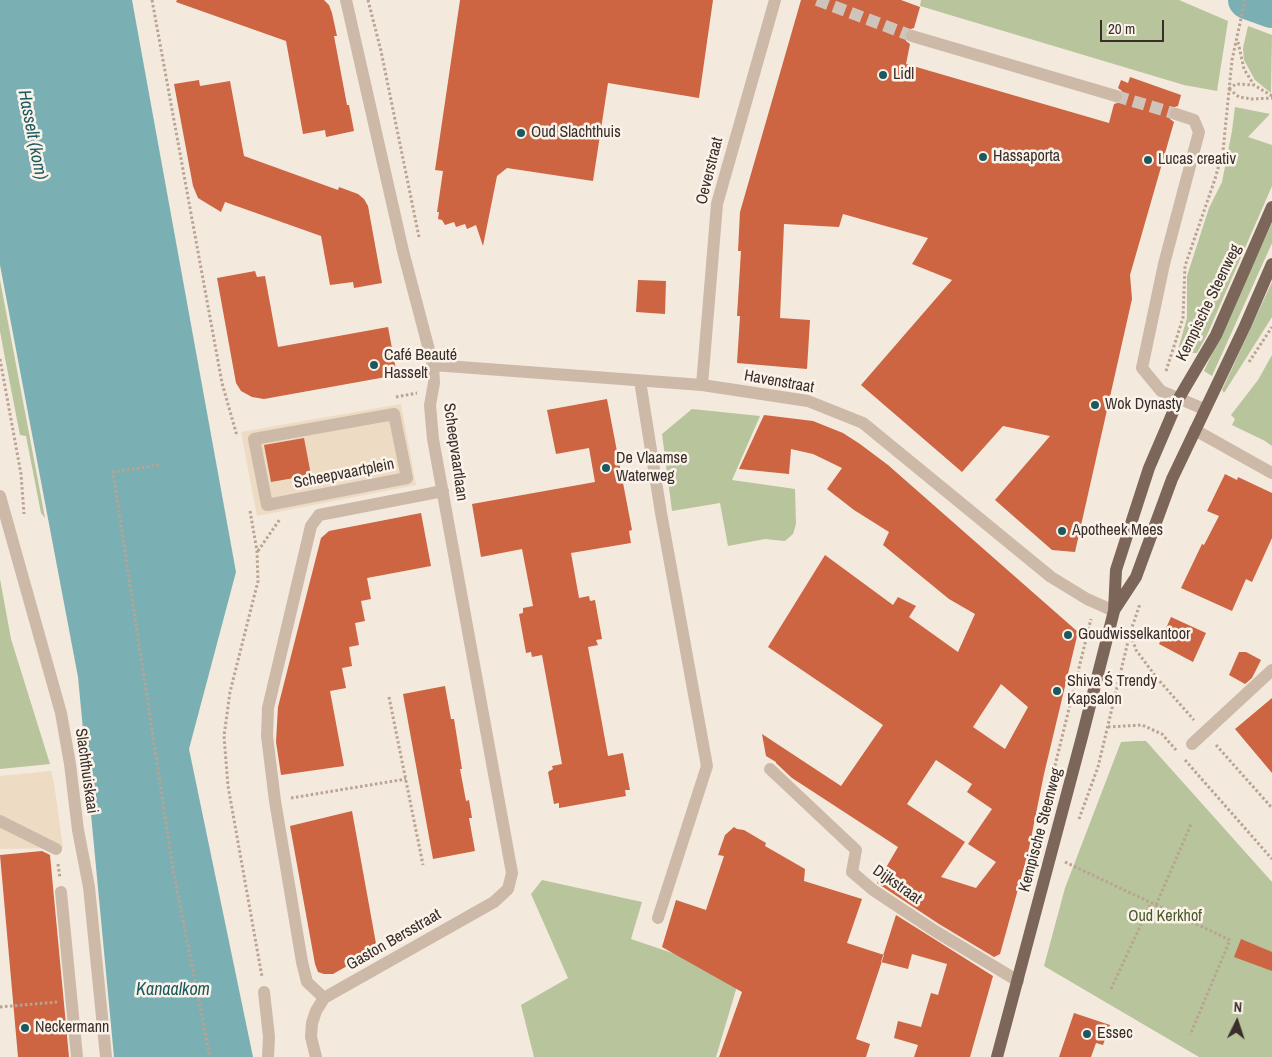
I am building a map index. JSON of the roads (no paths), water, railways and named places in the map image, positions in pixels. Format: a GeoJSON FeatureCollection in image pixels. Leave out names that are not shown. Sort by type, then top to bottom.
{"type":"FeatureCollection","features":[{"type":"Feature","properties":{"kind":"main road","name":"Kempische Steenweg"},"geometry":{"type":"LineString","coordinates":[[997,1057],[1114,611],[1116,570],[1124,542],[1149,468],[1179,398],[1216,334],[1272,207]]}},
{"type":"Feature","properties":{"kind":"main road","name":"Kempische Steenweg"},"geometry":{"type":"LineString","coordinates":[[1114,611],[1136,577],[1172,479],[1245,326],[1272,264]]}},
{"type":"Feature","properties":{"kind":"street","name":"Scheepvaartlaan"},"geometry":{"type":"LineString","coordinates":[[346,0],[403,251],[433,365],[434,383],[430,405],[433,439],[512,864],[511,883]]}},
{"type":"Feature","properties":{"kind":"street","name":"Oeverstraat"},"geometry":{"type":"LineString","coordinates":[[702,385],[717,204],[775,0]]}},
{"type":"Feature","properties":{"kind":"street"},"geometry":{"type":"LineString","coordinates":[[912,36],[1116,96]]}},
{"type":"Feature","properties":{"kind":"street"},"geometry":{"type":"LineString","coordinates":[[1176,114],[1194,120],[1199,132],[1164,264],[1142,368],[1161,390],[1204,409]]}},
{"type":"Feature","properties":{"kind":"street","name":"Havenstraat"},"geometry":{"type":"LineString","coordinates":[[433,365],[702,385],[808,401],[863,423],[1051,577],[1087,599],[1114,611]]}},
{"type":"Feature","properties":{"kind":"street"},"geometry":{"type":"LineString","coordinates":[[640,381],[663,523],[707,766],[658,918]]}},
{"type":"Feature","properties":{"kind":"street","name":"Scheepvaartplein"},"geometry":{"type":"LineString","coordinates":[[394,414],[407,478],[294,500],[267,505],[254,439],[394,414]]}},
{"type":"Feature","properties":{"kind":"street"},"geometry":{"type":"LineString","coordinates":[[1194,430],[1272,473]]}},
{"type":"Feature","properties":{"kind":"street"},"geometry":{"type":"LineString","coordinates":[[316,1057],[311,1038],[312,1023],[316,1011],[324,998],[307,982],[275,801],[267,736],[268,708],[311,526],[318,515],[443,491]]}},
{"type":"Feature","properties":{"kind":"street","name":"Slachthuiskaai"},"geometry":{"type":"LineString","coordinates":[[0,496],[61,713],[89,887],[106,1057]]}},
{"type":"Feature","properties":{"kind":"street"},"geometry":{"type":"LineString","coordinates":[[1192,744],[1272,670]]}},
{"type":"Feature","properties":{"kind":"street","name":"Dijkstraat"},"geometry":{"type":"LineString","coordinates":[[770,769],[856,850],[852,872],[873,890],[935,931],[1018,981]]}},
{"type":"Feature","properties":{"kind":"street"},"geometry":{"type":"LineString","coordinates":[[0,820],[56,849]]}},
{"type":"Feature","properties":{"kind":"street","name":"Gaston Bersstraat"},"geometry":{"type":"LineString","coordinates":[[324,998],[494,902],[508,889],[511,883]]}},
{"type":"Feature","properties":{"kind":"street"},"geometry":{"type":"LineString","coordinates":[[61,892],[77,1057]]}},
{"type":"Feature","properties":{"kind":"street"},"geometry":{"type":"LineString","coordinates":[[264,992],[269,1037],[268,1057]]}},
{"type":"Feature","properties":{"kind":"water"},"geometry":{"type":"Polygon","coordinates":[[[0,0],[132,0],[236,572],[189,749],[253,1057],[114,1057],[78,677],[0,265],[0,0]]]}},
{"type":"Feature","properties":{"kind":"waterway"},"geometry":{"type":"LineString","coordinates":[[1247,0],[1272,9]]}},
{"type":"Feature","properties":{"kind":"tunnel"},"geometry":{"type":"LineString","coordinates":[[817,0],[912,36]]}},
{"type":"Feature","properties":{"kind":"tunnel"},"geometry":{"type":"LineString","coordinates":[[1116,96],[1176,114]]}},
{"type":"Feature","properties":{"kind":"place","name":"Lidl"},"geometry":{"type":"Point","coordinates":[883,75]}},
{"type":"Feature","properties":{"kind":"place","name":"Oud Slachthuis"},"geometry":{"type":"Point","coordinates":[521,133]}},
{"type":"Feature","properties":{"kind":"place","name":"Hassaporta"},"geometry":{"type":"Point","coordinates":[983,157]}},
{"type":"Feature","properties":{"kind":"place","name":"Lucas creativ"},"geometry":{"type":"Point","coordinates":[1148,160]}},
{"type":"Feature","properties":{"kind":"place","name":"Café Beauté Hasselt"},"geometry":{"type":"Point","coordinates":[374,365]}},
{"type":"Feature","properties":{"kind":"place","name":"Wok Dynasty"},"geometry":{"type":"Point","coordinates":[1095,405]}},
{"type":"Feature","properties":{"kind":"place","name":"De Vlaamse Waterweg"},"geometry":{"type":"Point","coordinates":[606,468]}},
{"type":"Feature","properties":{"kind":"place","name":"Apotheek Mees"},"geometry":{"type":"Point","coordinates":[1062,531]}},
{"type":"Feature","properties":{"kind":"place","name":"Goudwisselkantoor"},"geometry":{"type":"Point","coordinates":[1068,635]}},
{"type":"Feature","properties":{"kind":"place","name":"Shiva Ś Trendy Kapsalon"},"geometry":{"type":"Point","coordinates":[1057,691]}},
{"type":"Feature","properties":{"kind":"place","name":"Neckermann"},"geometry":{"type":"Point","coordinates":[25,1028]}},
{"type":"Feature","properties":{"kind":"place","name":"Essec"},"geometry":{"type":"Point","coordinates":[1087,1034]}},
{"type":"Feature","properties":{"kind":"water label","name":"Hasselt (kom)"},"geometry":{"type":"Point","coordinates":[32,135]}},
{"type":"Feature","properties":{"kind":"water label","name":"Kanaalkom"},"geometry":{"type":"Point","coordinates":[173,990]}},
{"type":"Feature","properties":{"kind":"park label","name":"Oud Kerkhof"},"geometry":{"type":"Point","coordinates":[1165,917]}}]}
